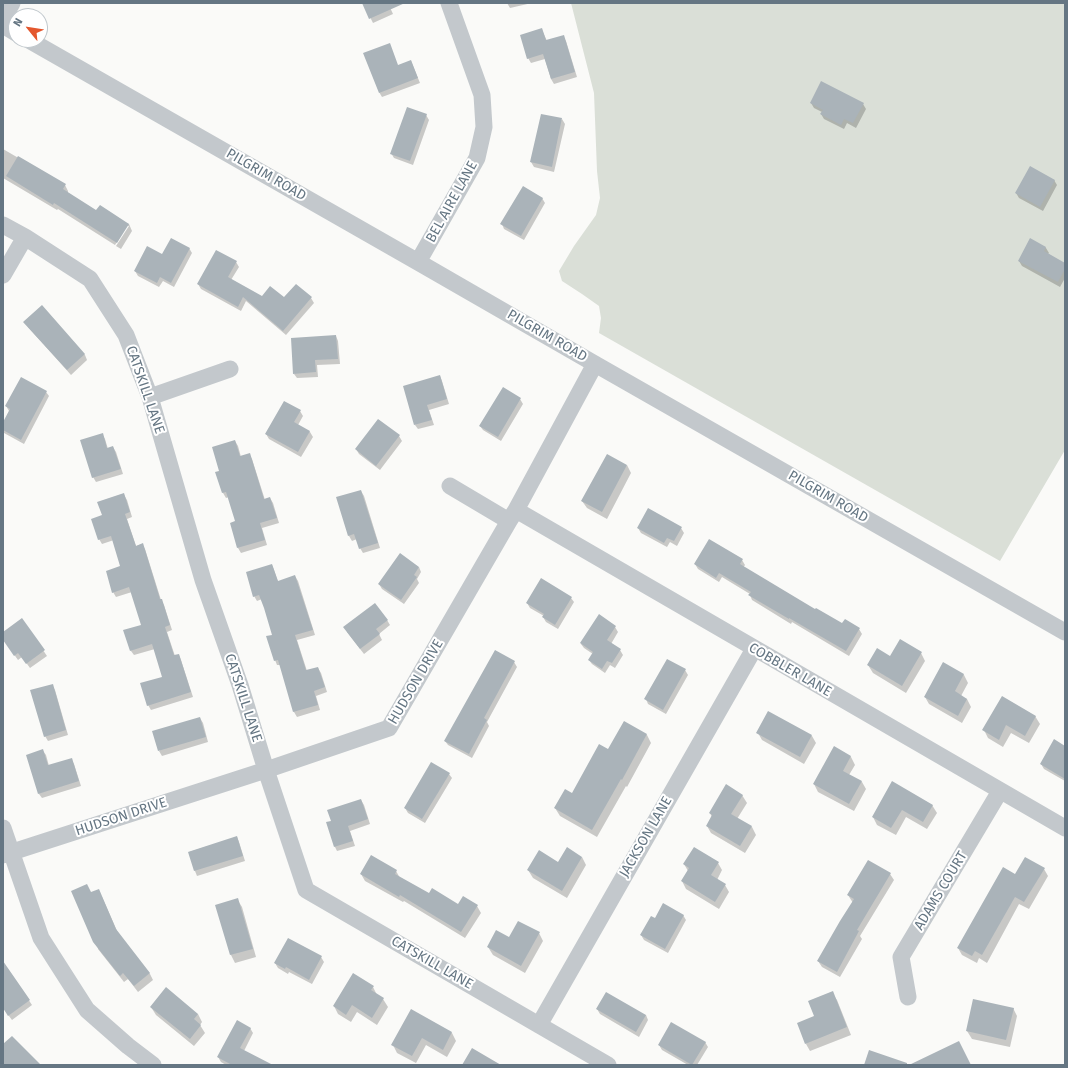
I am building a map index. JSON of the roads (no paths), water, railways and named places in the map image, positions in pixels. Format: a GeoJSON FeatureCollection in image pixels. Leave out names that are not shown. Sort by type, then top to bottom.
{"type":"FeatureCollection","features":[{"type":"Feature","properties":{"kind":"street"},"geometry":{"type":"LineString","coordinates":[[3,19],[12,3]]}},
{"type":"Feature","properties":{"kind":"street","name":"BEL AIRE LANE"},"geometry":{"type":"LineString","coordinates":[[418,262],[477,158],[484,127],[482,95],[449,3]]}},
{"type":"Feature","properties":{"kind":"street","name":"PILGRIM ROAD"},"geometry":{"type":"LineString","coordinates":[[43,48],[1065,632]]}},
{"type":"Feature","properties":{"kind":"street","name":"CATSKILL LANE"},"geometry":{"type":"LineString","coordinates":[[3,225],[25,237],[90,279],[126,335],[150,397],[203,580],[240,685],[266,770],[306,890],[608,1065]]}},
{"type":"Feature","properties":{"kind":"street"},"geometry":{"type":"LineString","coordinates":[[3,275],[25,237]]}},
{"type":"Feature","properties":{"kind":"street","name":"HUDSON DRIVE"},"geometry":{"type":"LineString","coordinates":[[7,854],[266,770],[389,728],[513,516],[594,364]]}},
{"type":"Feature","properties":{"kind":"street"},"geometry":{"type":"LineString","coordinates":[[150,397],[230,369]]}},
{"type":"Feature","properties":{"kind":"street","name":"COBBLER LANE"},"geometry":{"type":"LineString","coordinates":[[450,486],[513,516],[754,649],[1065,828]]}},
{"type":"Feature","properties":{"kind":"street","name":"JACKSON LANE"},"geometry":{"type":"LineString","coordinates":[[539,1025],[754,649]]}},
{"type":"Feature","properties":{"kind":"street","name":"ADAMS COURT"},"geometry":{"type":"LineString","coordinates":[[908,996],[901,957],[1000,791]]}},
{"type":"Feature","properties":{"kind":"street"},"geometry":{"type":"LineString","coordinates":[[3,828],[7,854],[41,938],[87,1010],[128,1046],[153,1065]]}}]}
